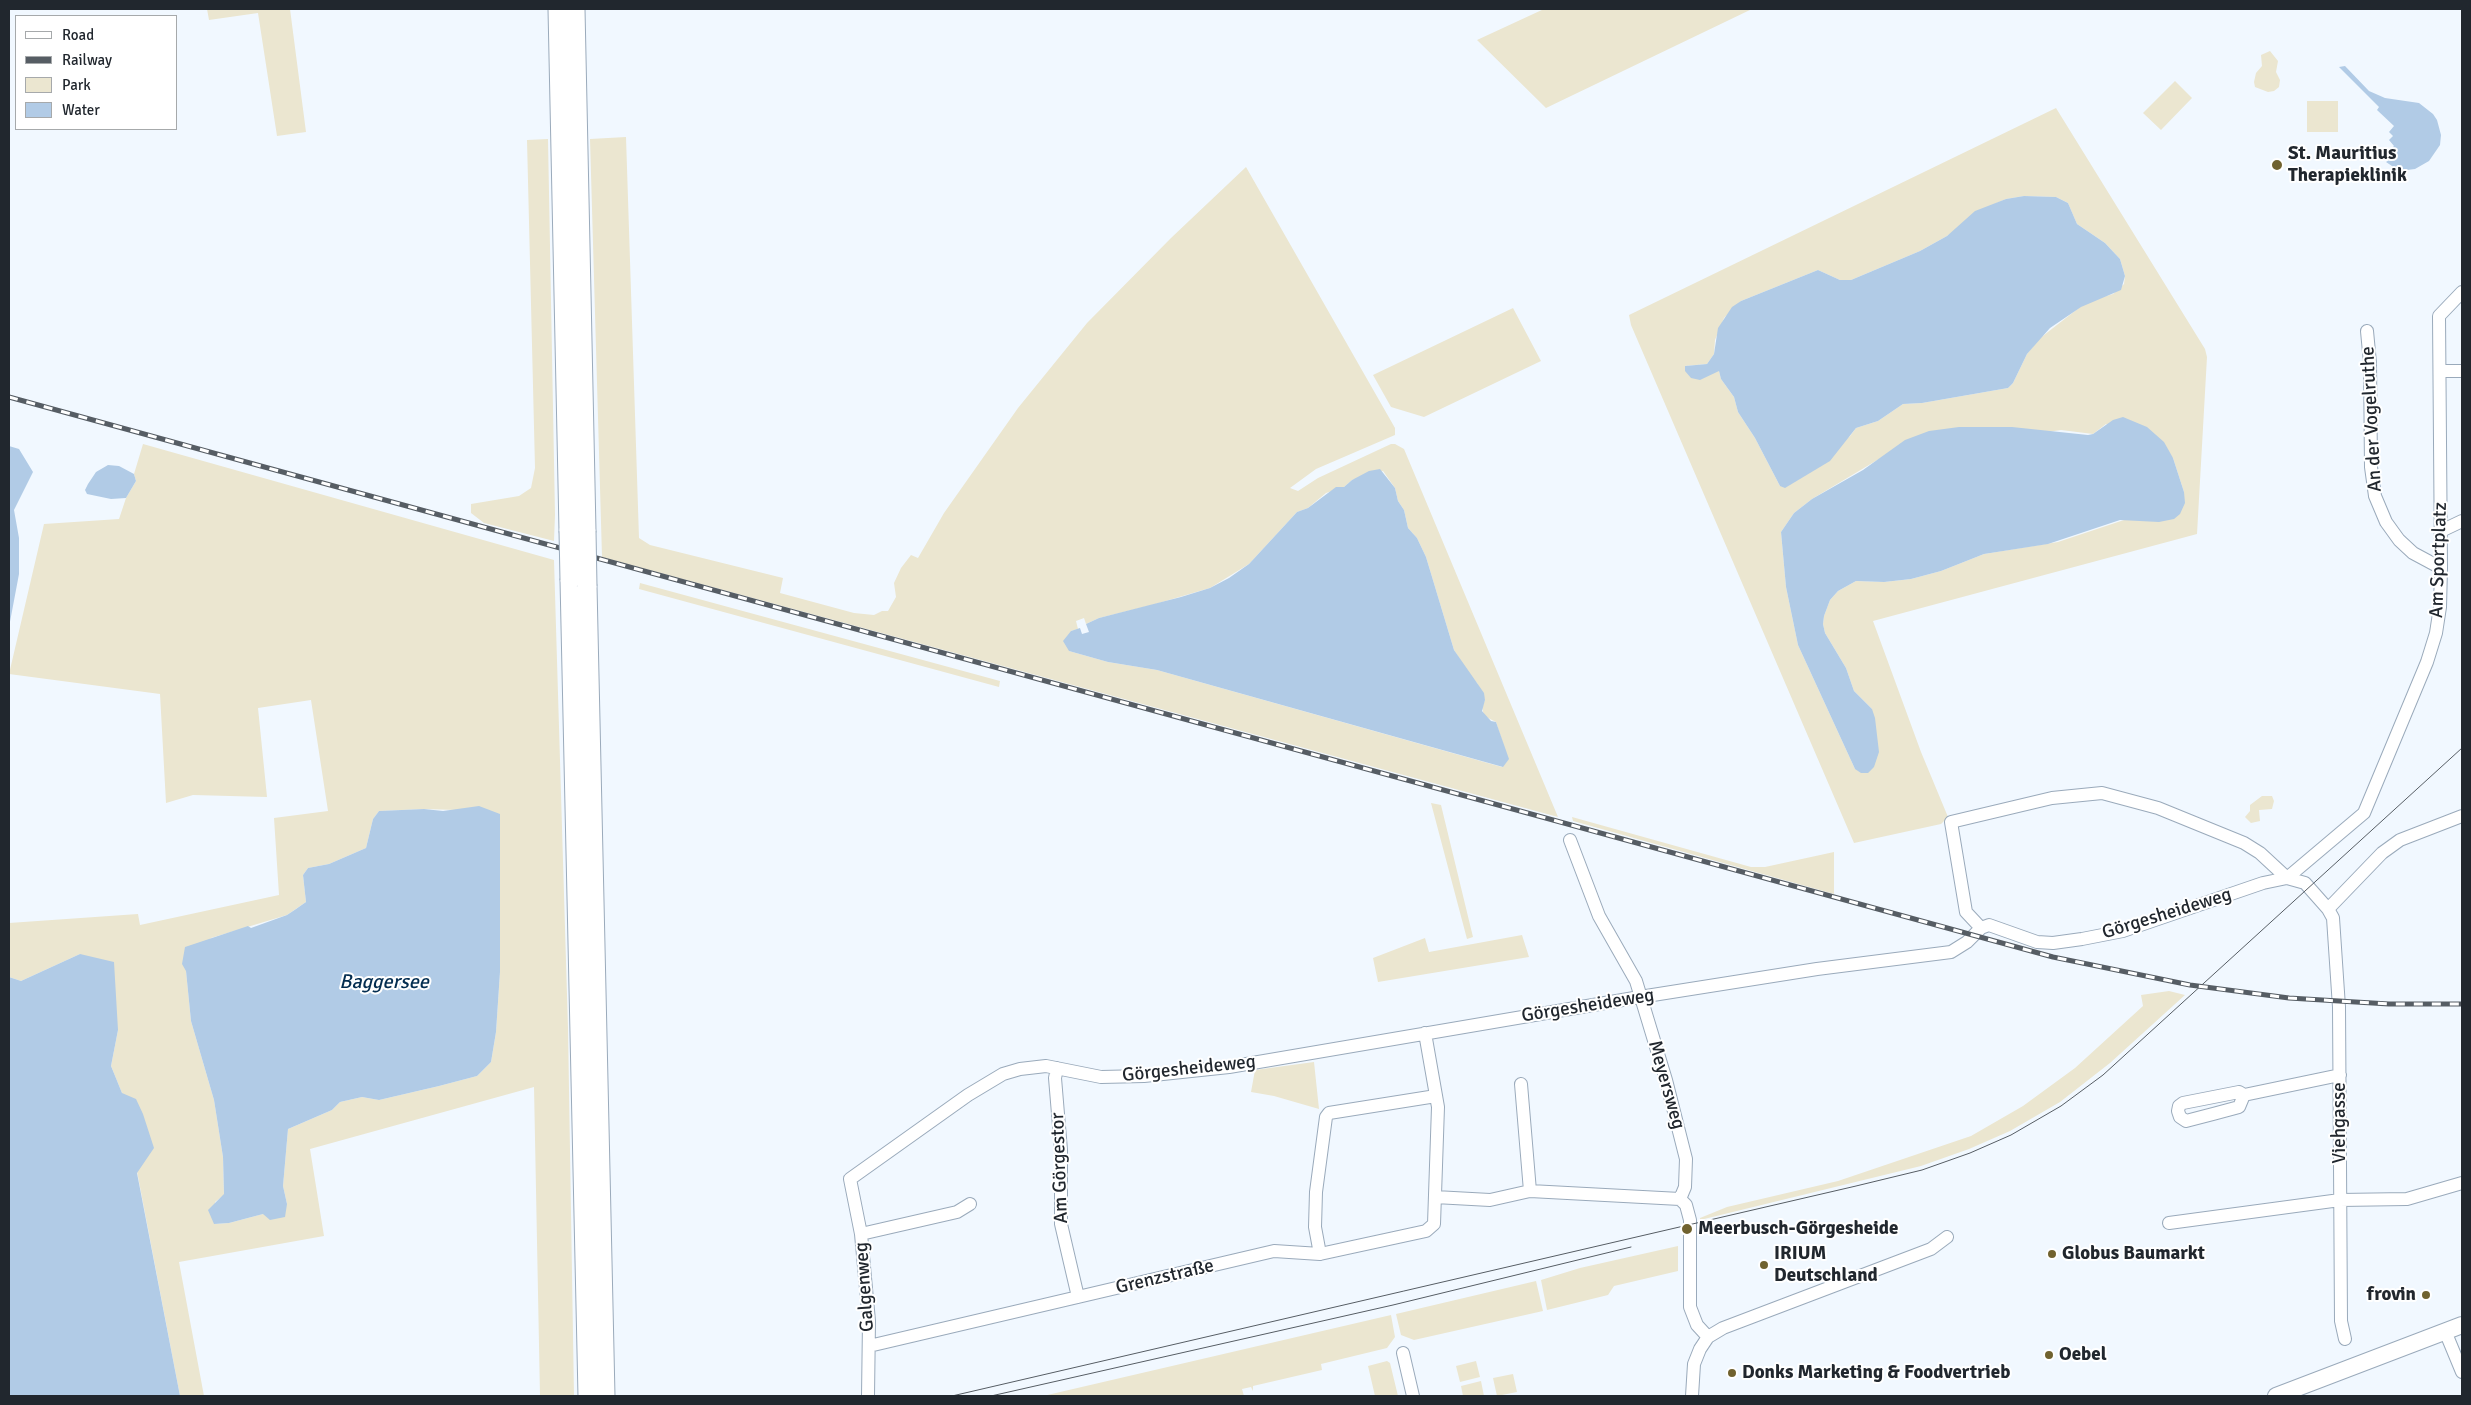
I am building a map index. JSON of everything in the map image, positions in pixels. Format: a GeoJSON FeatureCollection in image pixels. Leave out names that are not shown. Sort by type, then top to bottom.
{"type":"FeatureCollection","features":[{"type":"Feature","properties":{"kind":"highway"},"geometry":{"type":"LineString","coordinates":[[558,9],[578,531]]}},
{"type":"Feature","properties":{"kind":"highway"},"geometry":{"type":"LineString","coordinates":[[575,9],[578,531],[588,1396]]}},
{"type":"Feature","properties":{"kind":"highway"},"geometry":{"type":"LineString","coordinates":[[579,583],[605,1396]]}},
{"type":"Feature","properties":{"kind":"main road"},"geometry":{"type":"LineString","coordinates":[[2276,1396],[2301,1392],[2462,1324]]}},
{"type":"Feature","properties":{"kind":"street","name":"Am Sportplatz"},"geometry":{"type":"LineString","coordinates":[[2287,878],[2364,813],[2427,662],[2436,633],[2441,568],[2439,316],[2462,292]]}},
{"type":"Feature","properties":{"kind":"street","name":"An der Vogelruthe"},"geometry":{"type":"LineString","coordinates":[[2367,331],[2370,364],[2371,467],[2375,496],[2386,522],[2399,540],[2413,553],[2441,568]]}},
{"type":"Feature","properties":{"kind":"street"},"geometry":{"type":"LineString","coordinates":[[2440,371],[2462,371]]}},
{"type":"Feature","properties":{"kind":"street"},"geometry":{"type":"LineString","coordinates":[[2441,531],[2462,521]]}},
{"type":"Feature","properties":{"kind":"street"},"geometry":{"type":"LineString","coordinates":[[1981,928],[1966,912],[1951,822],[2052,798],[2102,794],[2150,805],[2244,843],[2260,853],[2287,878],[2305,883],[2328,909],[2382,853],[2400,840],[2462,816]]}},
{"type":"Feature","properties":{"kind":"street","name":"Meyersweg"},"geometry":{"type":"LineString","coordinates":[[1570,840],[1598,916],[1636,981],[1666,1080],[1686,1158],[1685,1187],[1680,1199]]}},
{"type":"Feature","properties":{"kind":"street","name":"Görgesheideweg"},"geometry":{"type":"LineString","coordinates":[[850,1179],[986,1083],[1020,1069],[1046,1066],[1101,1077],[1198,1071],[1817,969],[1951,952],[1962,946],[1981,928],[1989,924],[2037,942],[2053,943],[2082,939],[2123,931],[2263,883],[2287,878]]}},
{"type":"Feature","properties":{"kind":"street","name":"Viehgasse"},"geometry":{"type":"LineString","coordinates":[[2328,909],[2333,918],[2340,1075],[2341,1321],[2345,1338]]}},
{"type":"Feature","properties":{"kind":"street"},"geometry":{"type":"LineString","coordinates":[[1425,1033],[1438,1107],[1435,1197],[1490,1200],[1530,1191],[1680,1199],[1686,1205],[1690,1220],[1690,1307],[1697,1325],[1708,1338]]}},
{"type":"Feature","properties":{"kind":"street","name":"Am Görgestor"},"geometry":{"type":"LineString","coordinates":[[1057,1068],[1055,1078],[1061,1150],[1061,1224],[1078,1297]]}},
{"type":"Feature","properties":{"kind":"street"},"geometry":{"type":"LineString","coordinates":[[2244,1095],[2340,1075]]}},
{"type":"Feature","properties":{"kind":"street"},"geometry":{"type":"LineString","coordinates":[[1521,1084],[1530,1191]]}},
{"type":"Feature","properties":{"kind":"street"},"geometry":{"type":"LineString","coordinates":[[1320,1254],[1315,1227],[1316,1201],[1326,1117],[1329,1113],[1436,1096]]}},
{"type":"Feature","properties":{"kind":"street","name":"Galgenweg"},"geometry":{"type":"LineString","coordinates":[[850,1179],[861,1234],[869,1320],[868,1396]]}},
{"type":"Feature","properties":{"kind":"street"},"geometry":{"type":"LineString","coordinates":[[2169,1223],[2340,1200],[2407,1200],[2462,1183]]}},
{"type":"Feature","properties":{"kind":"street","name":"Grenzstraße"},"geometry":{"type":"LineString","coordinates":[[869,1346],[1274,1251],[1320,1254],[1426,1230],[1434,1224],[1435,1197]]}},
{"type":"Feature","properties":{"kind":"street"},"geometry":{"type":"LineString","coordinates":[[861,1234],[957,1212],[970,1204]]}},
{"type":"Feature","properties":{"kind":"street"},"geometry":{"type":"LineString","coordinates":[[1692,1396],[1694,1364],[1700,1349],[1708,1338],[1723,1328],[1931,1249],[1947,1237]]}},
{"type":"Feature","properties":{"kind":"street"},"geometry":{"type":"LineString","coordinates":[[2445,1331],[2462,1372]]}},
{"type":"Feature","properties":{"kind":"street"},"geometry":{"type":"LineString","coordinates":[[1404,1353],[1413,1396]]}},
{"type":"Feature","properties":{"kind":"green space"},"geometry":{"type":"Polygon","coordinates":[[[207,9],[290,9],[306,132],[277,136],[258,13],[209,20],[207,9]]]}},
{"type":"Feature","properties":{"kind":"green space"},"geometry":{"type":"Polygon","coordinates":[[[1544,9],[1752,9],[1546,108],[1477,40],[1544,9]]]}},
{"type":"Feature","properties":{"kind":"green space"},"geometry":{"type":"Polygon","coordinates":[[[2270,51],[2278,61],[2276,72],[2280,80],[2279,87],[2274,91],[2268,92],[2255,87],[2254,82],[2256,73],[2262,66],[2261,55],[2270,51]]]}},
{"type":"Feature","properties":{"kind":"green space"},"geometry":{"type":"Polygon","coordinates":[[[2175,81],[2192,98],[2161,130],[2143,113],[2175,81]]]}},
{"type":"Feature","properties":{"kind":"green space"},"geometry":{"type":"Polygon","coordinates":[[[2307,101],[2338,101],[2338,132],[2307,132],[2307,101]]]}},
{"type":"Feature","properties":{"kind":"green space"},"geometry":{"type":"Polygon","coordinates":[[[2056,108],[2205,349],[2207,357],[2197,534],[1873,621],[1921,752],[1948,817],[1941,824],[1854,843],[1631,325],[1629,315],[2056,108]],[[2024,196],[2006,199],[1990,206],[1947,236],[1920,251],[1851,280],[1840,280],[1818,270],[1741,301],[1724,318],[1715,340],[1714,354],[1707,364],[1685,366],[1719,371],[1721,379],[1734,397],[1738,412],[1755,438],[1780,486],[1850,436],[1856,428],[1878,421],[1903,404],[1922,403],[2008,388],[2013,383],[2027,354],[2039,339],[2080,307],[2096,299],[2113,294],[2124,284],[2125,276],[2120,259],[2105,243],[2077,224],[2068,203],[2056,197],[2024,196]],[[2106,424],[2093,434],[2061,430],[1884,456],[1812,499],[1794,513],[1781,532],[1786,587],[1798,645],[1855,769],[1872,709],[1854,691],[1846,668],[1825,633],[1824,616],[1830,600],[1838,591],[1856,581],[1884,582],[1911,579],[1941,571],[1984,554],[2058,542],[2127,519],[2184,492],[2173,458],[2106,424]]]}},
{"type":"Feature","properties":{"kind":"green space"},"geometry":{"type":"Polygon","coordinates":[[[626,137],[639,538],[650,545],[783,578],[780,593],[854,613],[874,615],[882,611],[888,611],[896,597],[894,583],[901,568],[911,555],[918,558],[944,513],[1018,408],[1087,323],[1171,238],[1246,167],[1395,428],[1395,435],[1316,469],[1290,488],[1298,491],[1318,478],[1391,444],[1404,449],[1558,817],[602,557],[590,139],[626,137]],[[1383,471],[1352,480],[1344,487],[1326,493],[1308,508],[1297,512],[1249,564],[1210,588],[1099,618],[1086,624],[1084,618],[1076,621],[1078,629],[1071,631],[1069,651],[1108,662],[1157,670],[1502,767],[1508,759],[1496,722],[1484,716],[1482,707],[1485,700],[1477,683],[1472,679],[1454,650],[1426,557],[1417,538],[1408,528],[1404,510],[1398,501],[1395,488],[1383,471]]]}},
{"type":"Feature","properties":{"kind":"green space"},"geometry":{"type":"Polygon","coordinates":[[[548,139],[554,541],[484,523],[471,513],[471,504],[519,496],[531,488],[535,468],[527,140],[548,139]]]}},
{"type":"Feature","properties":{"kind":"green space"},"geometry":{"type":"Polygon","coordinates":[[[1513,308],[1541,361],[1424,417],[1391,407],[1373,375],[1513,308]]]}},
{"type":"Feature","properties":{"kind":"green space"},"geometry":{"type":"Polygon","coordinates":[[[143,444],[554,560],[568,1028],[574,1396],[540,1396],[534,1087],[310,1149],[324,1236],[179,1262],[204,1396],[180,1396],[122,1093],[111,1066],[118,1030],[80,954],[21,981],[9,977],[9,923],[138,914],[140,925],[279,895],[274,818],[328,811],[311,700],[258,708],[267,797],[193,795],[166,803],[160,694],[9,674],[44,524],[119,519],[126,498],[136,481],[134,474],[143,444]],[[457,810],[379,811],[373,819],[366,848],[329,864],[308,868],[303,875],[306,902],[287,915],[211,938],[186,971],[191,1021],[214,1100],[223,1157],[224,1195],[215,1202],[214,1224],[229,1223],[263,1214],[287,1204],[283,1186],[288,1129],[332,1110],[340,1102],[362,1097],[379,1100],[477,1076],[491,1062],[496,1032],[500,972],[500,814],[457,810]]]}},
{"type":"Feature","properties":{"kind":"green space"},"geometry":{"type":"Polygon","coordinates":[[[640,583],[1000,681],[999,687],[639,589],[640,583]]]}},
{"type":"Feature","properties":{"kind":"green space"},"geometry":{"type":"Polygon","coordinates":[[[2262,796],[2272,796],[2274,801],[2272,809],[2259,810],[2260,821],[2251,823],[2245,817],[2250,811],[2250,805],[2262,796]]]}},
{"type":"Feature","properties":{"kind":"green space"},"geometry":{"type":"Polygon","coordinates":[[[1431,803],[1441,805],[1473,937],[1467,939],[1431,803]]]}},
{"type":"Feature","properties":{"kind":"green space"},"geometry":{"type":"Polygon","coordinates":[[[1572,817],[1751,867],[1765,867],[1834,852],[1834,894],[1573,821],[1572,817]]]}},
{"type":"Feature","properties":{"kind":"green space"},"geometry":{"type":"Polygon","coordinates":[[[1522,935],[1529,957],[1378,982],[1373,958],[1425,938],[1429,952],[1522,935]]]}},
{"type":"Feature","properties":{"kind":"green space"},"geometry":{"type":"Polygon","coordinates":[[[2169,991],[2185,995],[2110,1063],[2060,1102],[2010,1131],[1969,1149],[1921,1166],[1700,1220],[1700,1218],[1727,1207],[1838,1181],[1971,1136],[2023,1106],[2075,1068],[2143,1006],[2141,995],[2169,991]]]}},
{"type":"Feature","properties":{"kind":"green space"},"geometry":{"type":"Polygon","coordinates":[[[1314,1062],[1319,1109],[1274,1096],[1251,1092],[1255,1070],[1314,1062]]]}},
{"type":"Feature","properties":{"kind":"green space"},"geometry":{"type":"Polygon","coordinates":[[[1678,1246],[1678,1271],[1614,1286],[1608,1295],[1547,1310],[1541,1280],[1580,1268],[1678,1246]]]}},
{"type":"Feature","properties":{"kind":"green space"},"geometry":{"type":"Polygon","coordinates":[[[1536,1281],[1543,1311],[1414,1340],[1401,1335],[1396,1314],[1536,1281]]]}},
{"type":"Feature","properties":{"kind":"green space"},"geometry":{"type":"Polygon","coordinates":[[[1391,1315],[1395,1337],[1387,1348],[1321,1364],[1322,1370],[1253,1386],[1253,1391],[1251,1387],[1242,1389],[1244,1396],[1043,1396],[1391,1315]]]}},
{"type":"Feature","properties":{"kind":"green space"},"geometry":{"type":"Polygon","coordinates":[[[1387,1361],[1390,1363],[1398,1396],[1375,1396],[1368,1366],[1387,1361]]]}},
{"type":"Feature","properties":{"kind":"green space"},"geometry":{"type":"Polygon","coordinates":[[[1476,1361],[1480,1377],[1460,1382],[1456,1366],[1476,1361]]]}},
{"type":"Feature","properties":{"kind":"green space"},"geometry":{"type":"Polygon","coordinates":[[[1513,1374],[1517,1392],[1497,1396],[1493,1378],[1513,1374]]]}},
{"type":"Feature","properties":{"kind":"green space"},"geometry":{"type":"Polygon","coordinates":[[[1481,1381],[1484,1396],[1463,1396],[1461,1386],[1481,1381]]]}},
{"type":"Feature","properties":{"kind":"water"},"geometry":{"type":"Polygon","coordinates":[[[2345,66],[2369,91],[2385,98],[2419,103],[2433,114],[2437,120],[2441,135],[2440,145],[2429,161],[2415,169],[2407,170],[2395,168],[2386,162],[2389,160],[2385,156],[2394,146],[2389,140],[2393,136],[2389,132],[2394,126],[2377,110],[2379,107],[2339,67],[2345,66]]]}},
{"type":"Feature","properties":{"kind":"water"},"geometry":{"type":"Polygon","coordinates":[[[2024,196],[2056,197],[2068,203],[2077,224],[2105,243],[2120,259],[2125,276],[2121,290],[2081,307],[2050,328],[2027,354],[2013,383],[2008,388],[1922,403],[1903,404],[1878,421],[1856,428],[1830,461],[1785,488],[1780,486],[1755,438],[1738,412],[1734,397],[1721,379],[1719,371],[1700,380],[1691,378],[1685,371],[1685,366],[1707,364],[1714,354],[1718,328],[1732,307],[1741,301],[1818,270],[1840,280],[1851,280],[1920,251],[1947,236],[1975,211],[2006,199],[2024,196]]]}},
{"type":"Feature","properties":{"kind":"water"},"geometry":{"type":"Polygon","coordinates":[[[2123,417],[2147,427],[2164,442],[2173,458],[2184,492],[2185,503],[2180,514],[2174,519],[2159,522],[2120,520],[2048,544],[1984,554],[1941,571],[1911,579],[1884,582],[1856,581],[1838,591],[1830,600],[1824,616],[1825,633],[1846,668],[1854,691],[1872,709],[1875,718],[1879,752],[1874,767],[1868,773],[1861,773],[1855,769],[1798,645],[1786,587],[1781,532],[1794,513],[1812,499],[1863,470],[1905,440],[1929,431],[1959,427],[2012,427],[2088,435],[2093,434],[2113,420],[2123,417]]]}},
{"type":"Feature","properties":{"kind":"water"},"geometry":{"type":"Polygon","coordinates":[[[9,446],[19,449],[33,472],[14,510],[19,538],[19,574],[9,627],[9,446]]]}},
{"type":"Feature","properties":{"kind":"water"},"geometry":{"type":"Polygon","coordinates":[[[108,465],[119,466],[134,474],[136,481],[126,498],[111,499],[87,494],[85,490],[96,472],[108,465]]]}},
{"type":"Feature","properties":{"kind":"water"},"geometry":{"type":"Polygon","coordinates":[[[1380,469],[1395,488],[1398,501],[1404,510],[1408,528],[1417,538],[1426,557],[1454,650],[1484,693],[1485,700],[1482,711],[1491,721],[1496,722],[1509,759],[1503,767],[1157,670],[1108,662],[1069,651],[1063,641],[1071,631],[1080,628],[1082,634],[1089,632],[1086,624],[1099,618],[1181,597],[1210,588],[1229,578],[1249,564],[1297,512],[1308,508],[1336,487],[1344,487],[1352,480],[1369,471],[1380,469]]]}},
{"type":"Feature","properties":{"kind":"water","name":"Baggersee"},"geometry":{"type":"Polygon","coordinates":[[[479,806],[500,814],[500,972],[496,1032],[491,1062],[477,1076],[379,1100],[362,1097],[340,1102],[332,1110],[288,1129],[283,1186],[287,1204],[285,1217],[270,1220],[263,1214],[229,1223],[214,1224],[208,1210],[224,1194],[223,1157],[214,1100],[191,1021],[186,971],[182,964],[185,947],[248,926],[251,928],[287,915],[306,902],[303,875],[308,868],[329,864],[366,848],[373,819],[379,811],[424,809],[443,811],[479,806]]]}},
{"type":"Feature","properties":{"kind":"water"},"geometry":{"type":"Polygon","coordinates":[[[80,954],[114,962],[118,1030],[111,1066],[122,1093],[136,1099],[154,1148],[137,1173],[180,1396],[9,1396],[9,977],[21,981],[80,954]]]}},
{"type":"Feature","properties":{"kind":"tram line"},"geometry":{"type":"LineString","coordinates":[[952,1396],[1856,1186],[1922,1170],[1970,1153],[2011,1135],[2061,1106],[2103,1075],[2462,748]]}},
{"type":"Feature","properties":{"kind":"tram line"},"geometry":{"type":"LineString","coordinates":[[991,1396],[1393,1305],[1631,1247]]}},
{"type":"Feature","properties":{"kind":"railway"},"geometry":{"type":"LineString","coordinates":[[9,397],[2053,957],[2190,985],[2289,998],[2389,1004],[2462,1004]]}},
{"type":"Feature","properties":{"kind":"place","name":"St. Mauritius Therapieklinik"},"geometry":{"type":"Point","coordinates":[2277,165]}},
{"type":"Feature","properties":{"kind":"place","name":"Meerbusch-Görgesheide"},"geometry":{"type":"Point","coordinates":[1687,1229]}},
{"type":"Feature","properties":{"kind":"place","name":"Globus Baumarkt"},"geometry":{"type":"Point","coordinates":[2052,1254]}},
{"type":"Feature","properties":{"kind":"place","name":"IRIUM Deutschland"},"geometry":{"type":"Point","coordinates":[1764,1265]}},
{"type":"Feature","properties":{"kind":"place","name":"frovin"},"geometry":{"type":"Point","coordinates":[2426,1295]}},
{"type":"Feature","properties":{"kind":"place","name":"Oebel"},"geometry":{"type":"Point","coordinates":[2049,1355]}},
{"type":"Feature","properties":{"kind":"place","name":"Donks Marketing & Foodvertrieb"},"geometry":{"type":"Point","coordinates":[1732,1373]}}]}
